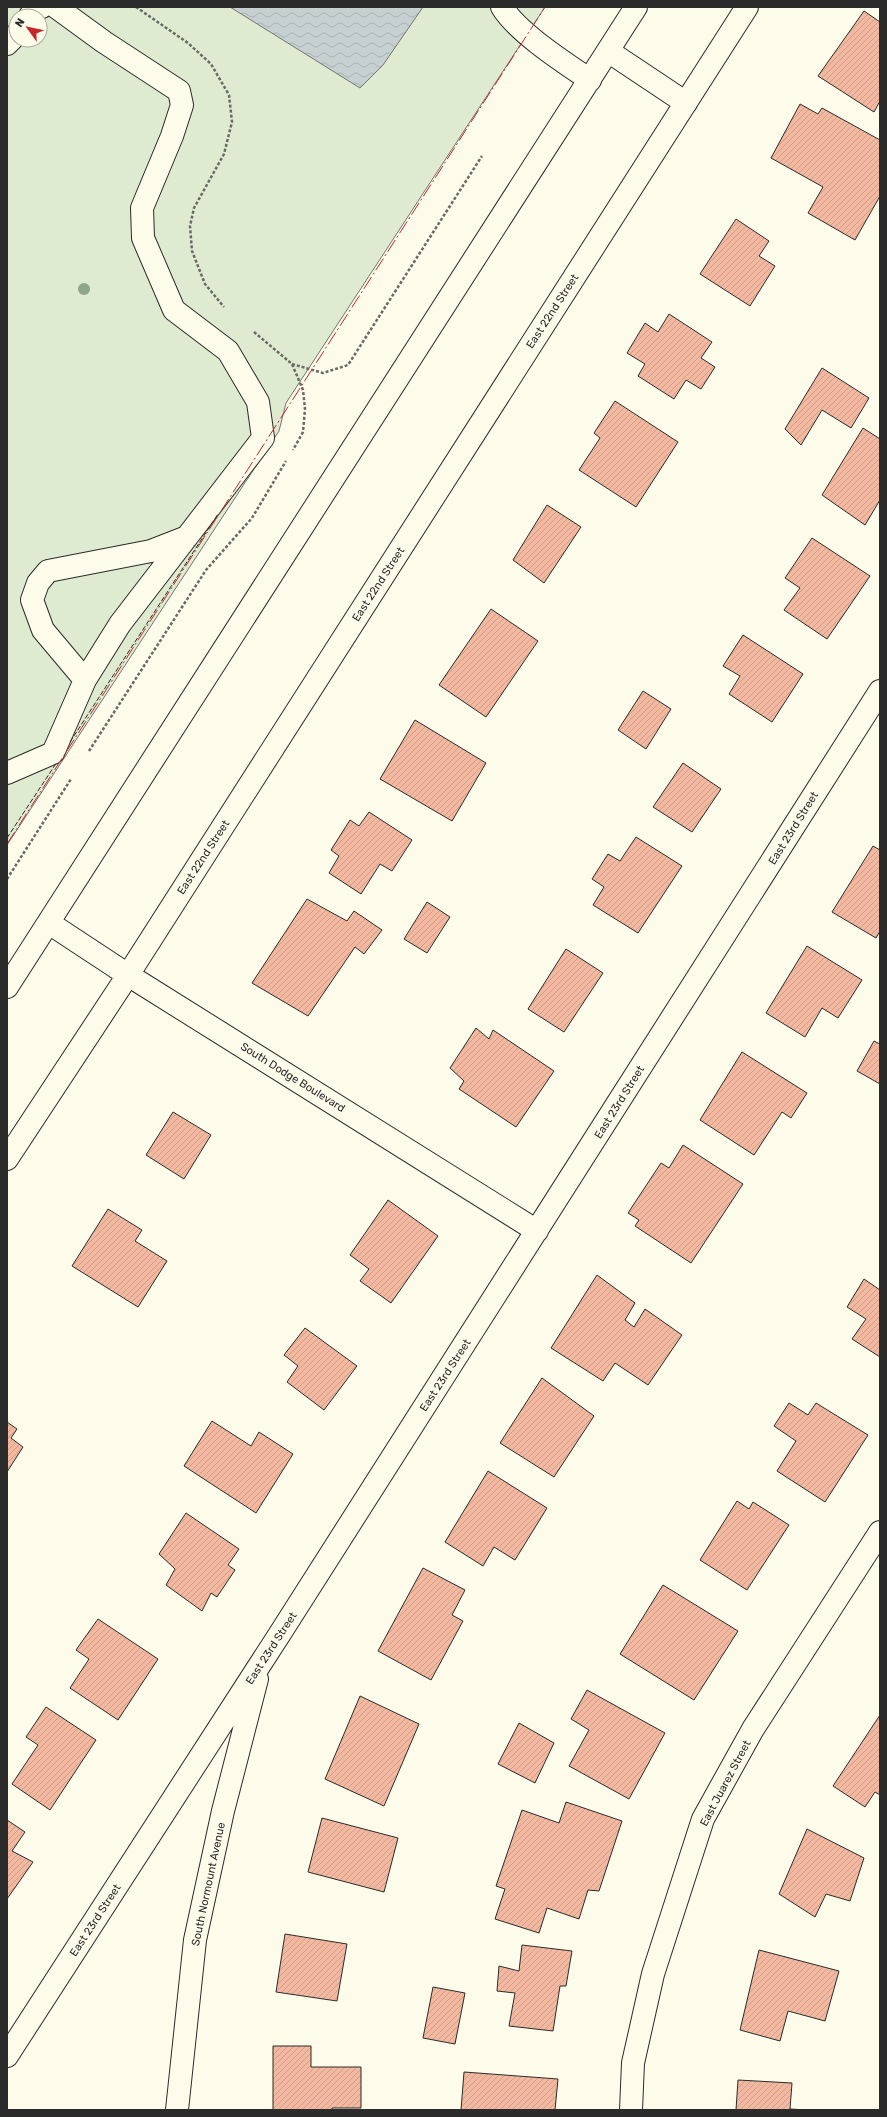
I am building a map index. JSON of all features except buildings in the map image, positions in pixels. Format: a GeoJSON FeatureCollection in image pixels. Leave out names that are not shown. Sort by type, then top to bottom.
{"type":"FeatureCollection","features":[{"type":"Feature","properties":{"kind":"street"},"geometry":{"type":"LineString","coordinates":[[7,772],[53,753],[85,680],[120,624],[263,438],[258,402],[228,351],[174,310],[143,238],[142,208],[172,136],[182,105],[179,91],[104,42],[56,7]]}},
{"type":"Feature","properties":{"kind":"street"},"geometry":{"type":"LineString","coordinates":[[502,7],[507,15],[549,51],[590,80]]}},
{"type":"Feature","properties":{"kind":"street"},"geometry":{"type":"LineString","coordinates":[[7,987],[636,7]]}},
{"type":"Feature","properties":{"kind":"street","name":"East 22nd Street"},"geometry":{"type":"LineString","coordinates":[[7,1159],[128,975],[747,7]]}},
{"type":"Feature","properties":{"kind":"street"},"geometry":{"type":"LineString","coordinates":[[608,51],[686,102]]}},
{"type":"Feature","properties":{"kind":"street"},"geometry":{"type":"LineString","coordinates":[[85,680],[43,630],[32,600],[38,583],[48,571],[152,551],[188,536]]}},
{"type":"Feature","properties":{"kind":"street","name":"East 23rd Street"},"geometry":{"type":"LineString","coordinates":[[7,2056],[262,1662],[880,691]]}},
{"type":"Feature","properties":{"kind":"street","name":"South Dodge Boulevard"},"geometry":{"type":"LineString","coordinates":[[49,923],[128,975],[537,1231]]}},
{"type":"Feature","properties":{"kind":"street","name":"East Juarez Street"},"geometry":{"type":"LineString","coordinates":[[631,2110],[633,2063],[653,1974],[704,1819],[753,1729],[880,1532]]}},
{"type":"Feature","properties":{"kind":"street","name":"South Normount Avenue"},"geometry":{"type":"LineString","coordinates":[[177,2110],[195,1940],[223,1811],[262,1662]]}},
{"type":"Feature","properties":{"kind":"path"},"geometry":{"type":"LineString","coordinates":[[136,7],[188,43],[211,64],[229,95],[232,122],[224,154],[194,208],[190,226],[192,251],[205,284],[229,312]]}},
{"type":"Feature","properties":{"kind":"path"},"geometry":{"type":"LineString","coordinates":[[252,331],[292,364],[323,373],[348,365],[482,156]]}},
{"type":"Feature","properties":{"kind":"path"},"geometry":{"type":"LineString","coordinates":[[85,758],[206,570],[252,518],[303,432],[305,409],[303,390],[292,364]]}},
{"type":"Feature","properties":{"kind":"path"},"geometry":{"type":"LineString","coordinates":[[7,879],[72,778]]}},
{"type":"Feature","properties":{"kind":"green space"},"geometry":{"type":"Polygon","coordinates":[[[7,7],[545,7],[286,403],[279,431],[7,845],[7,7]]]}},
{"type":"Feature","properties":{"kind":"water"},"geometry":{"type":"Polygon","coordinates":[[[230,7],[423,7],[383,65],[360,88],[230,7]]]}},
{"type":"Feature","properties":{"kind":"fence"},"geometry":{"type":"LineString","coordinates":[[70,742],[218,514]]}},
{"type":"Feature","properties":{"kind":"fence"},"geometry":{"type":"LineString","coordinates":[[7,838],[57,762]]}},
{"type":"Feature","properties":{"kind":"power"},"geometry":{"type":"LineString","coordinates":[[7,844],[545,7]]}}]}
